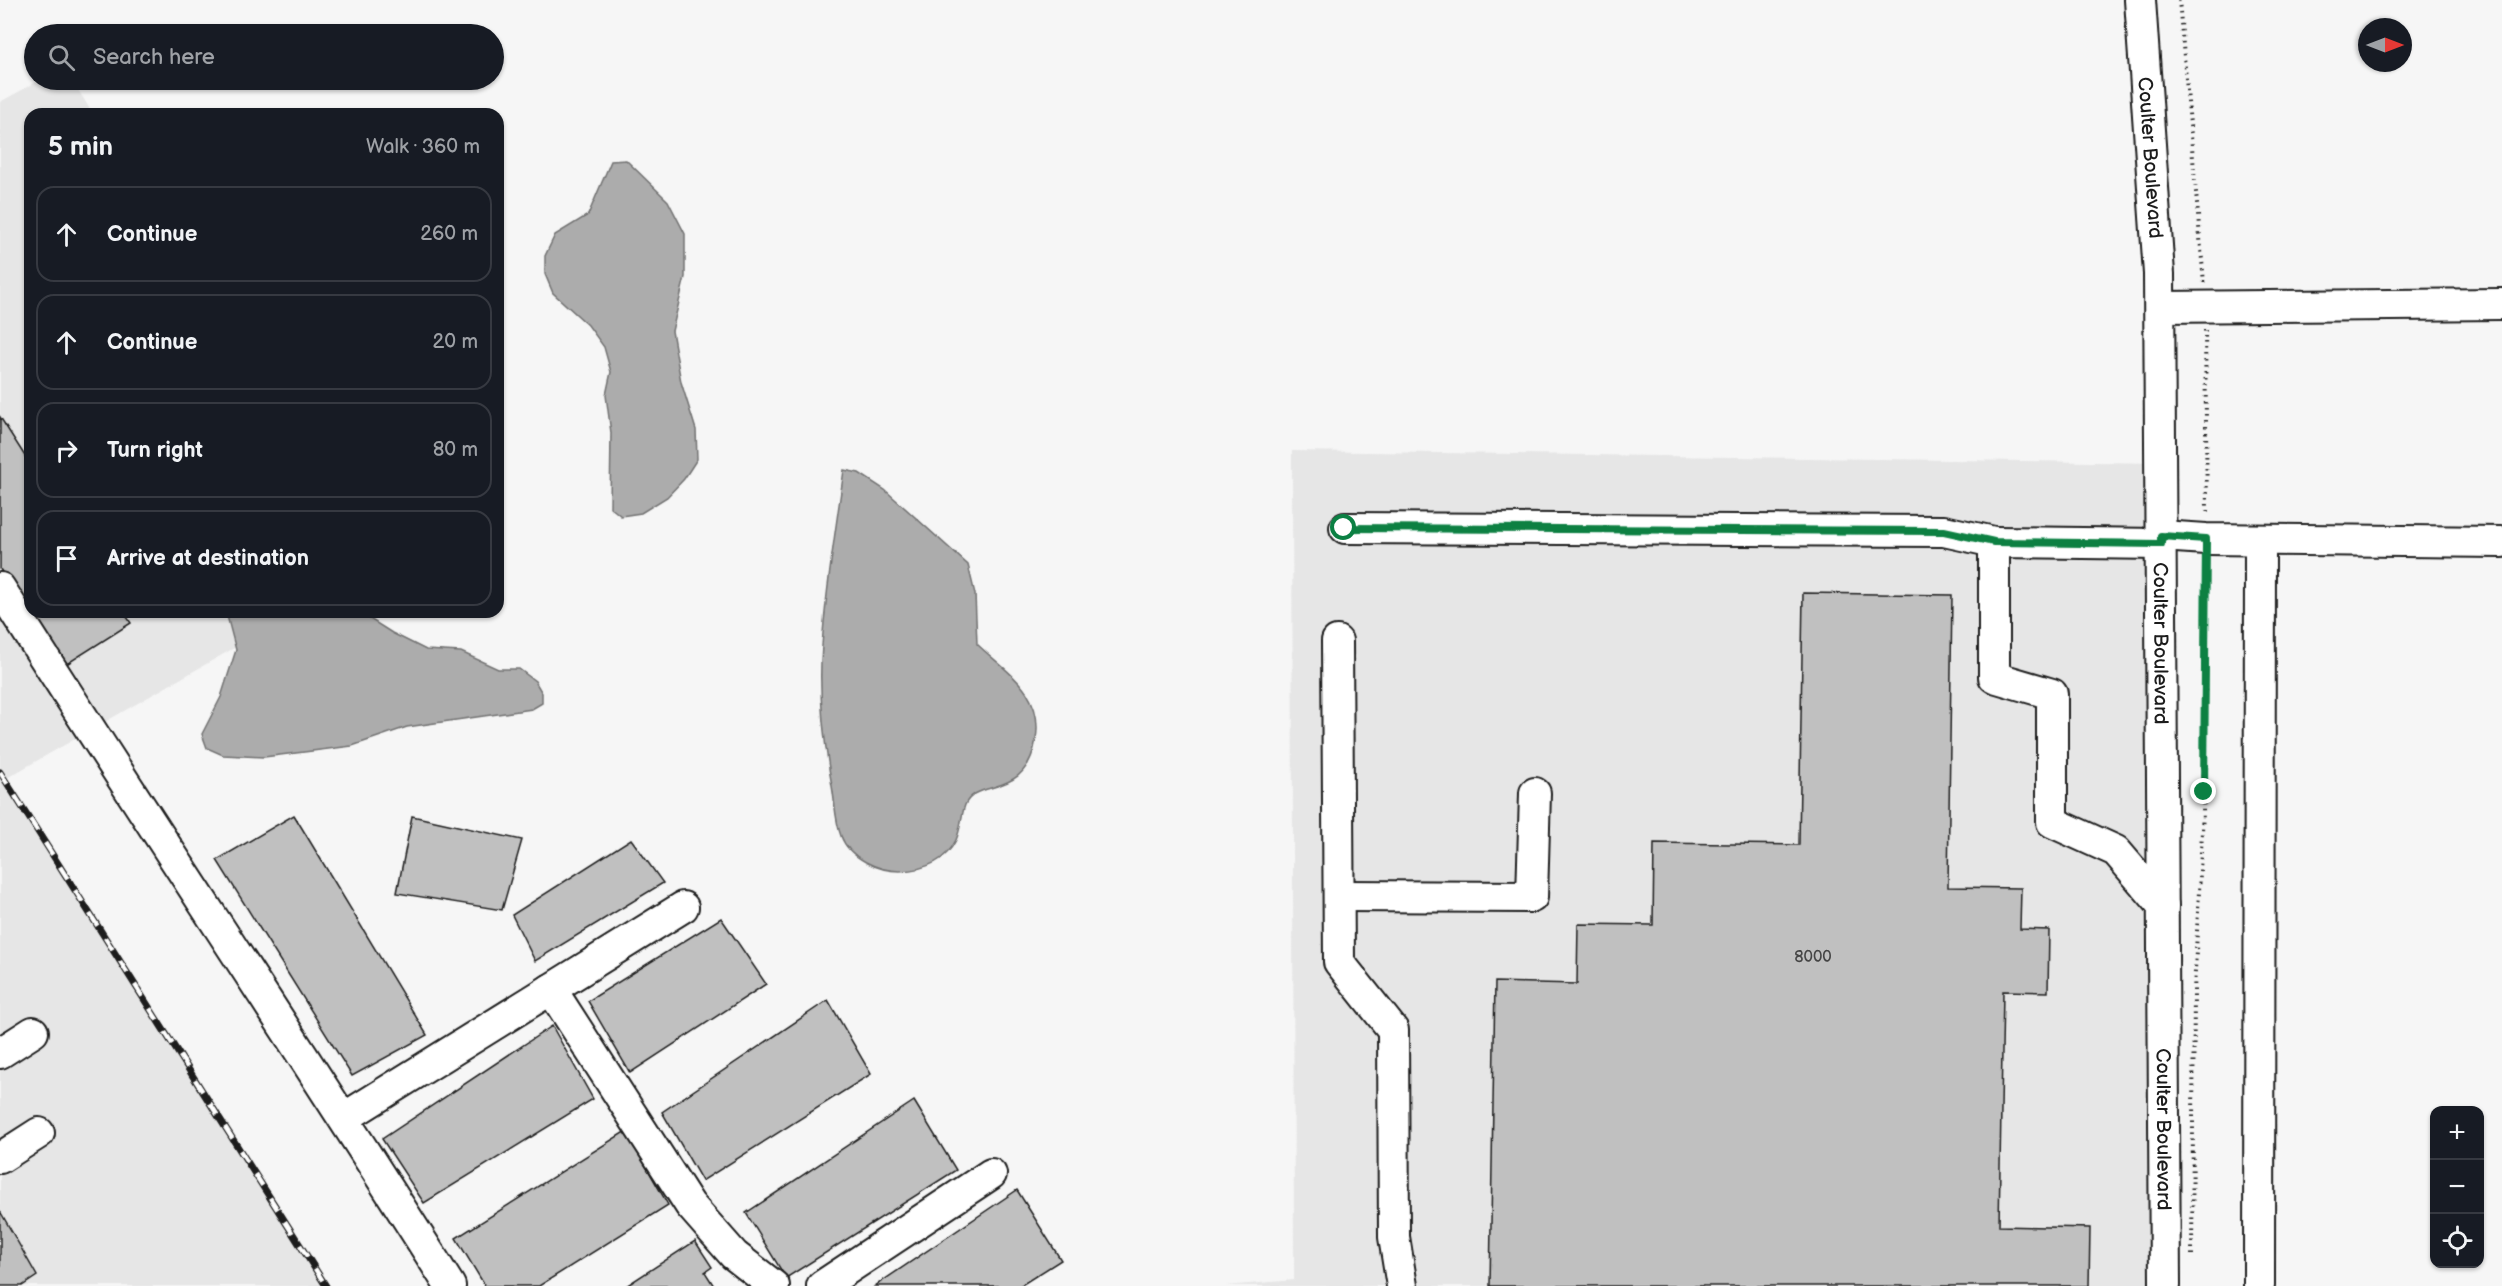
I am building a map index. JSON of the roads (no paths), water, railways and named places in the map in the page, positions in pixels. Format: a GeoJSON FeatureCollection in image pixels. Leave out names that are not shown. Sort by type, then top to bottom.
{"type":"FeatureCollection","features":[{"type":"Feature","properties":{"kind":"street","name":"Coulter Boulevard"},"geometry":{"type":"LineString","coordinates":[[2140,0],[2160,307],[2165,1286]]}},
{"type":"Feature","properties":{"kind":"street"},"geometry":{"type":"LineString","coordinates":[[2160,307],[2502,304]]}},
{"type":"Feature","properties":{"kind":"street"},"geometry":{"type":"LineString","coordinates":[[1344,528],[1944,531],[1994,546]]}},
{"type":"Feature","properties":{"kind":"street"},"geometry":{"type":"LineString","coordinates":[[1775,549],[2161,544],[2206,539],[2502,542]]}},
{"type":"Feature","properties":{"kind":"street"},"geometry":{"type":"LineString","coordinates":[[2259,1286],[2260,540]]}},
{"type":"Feature","properties":{"kind":"street"},"geometry":{"type":"LineString","coordinates":[[1994,546],[1994,677],[2052,694],[2052,822],[2116,851],[2163,906]]}},
{"type":"Feature","properties":{"kind":"street"},"geometry":{"type":"LineString","coordinates":[[0,588],[106,756],[344,1118],[450,1286]]}},
{"type":"Feature","properties":{"kind":"street"},"geometry":{"type":"LineString","coordinates":[[1337,641],[1339,962],[1393,1030],[1394,1238],[1402,1286]]}},
{"type":"Feature","properties":{"kind":"street"},"geometry":{"type":"LineString","coordinates":[[1339,896],[1532,897],[1535,794]]}},
{"type":"Feature","properties":{"kind":"street"},"geometry":{"type":"LineString","coordinates":[[344,1118],[683,907]]}},
{"type":"Feature","properties":{"kind":"street"},"geometry":{"type":"LineString","coordinates":[[551,989],[690,1205],[734,1255],[774,1286]]}},
{"type":"Feature","properties":{"kind":"street"},"geometry":{"type":"LineString","coordinates":[[0,1053],[33,1032]]}},
{"type":"Feature","properties":{"kind":"street"},"geometry":{"type":"LineString","coordinates":[[0,1158],[39,1133]]}},
{"type":"Feature","properties":{"kind":"street"},"geometry":{"type":"LineString","coordinates":[[822,1286],[991,1174]]}},
{"type":"Feature","properties":{"kind":"railway"},"geometry":{"type":"LineString","coordinates":[[0,772],[326,1286]]}}]}
